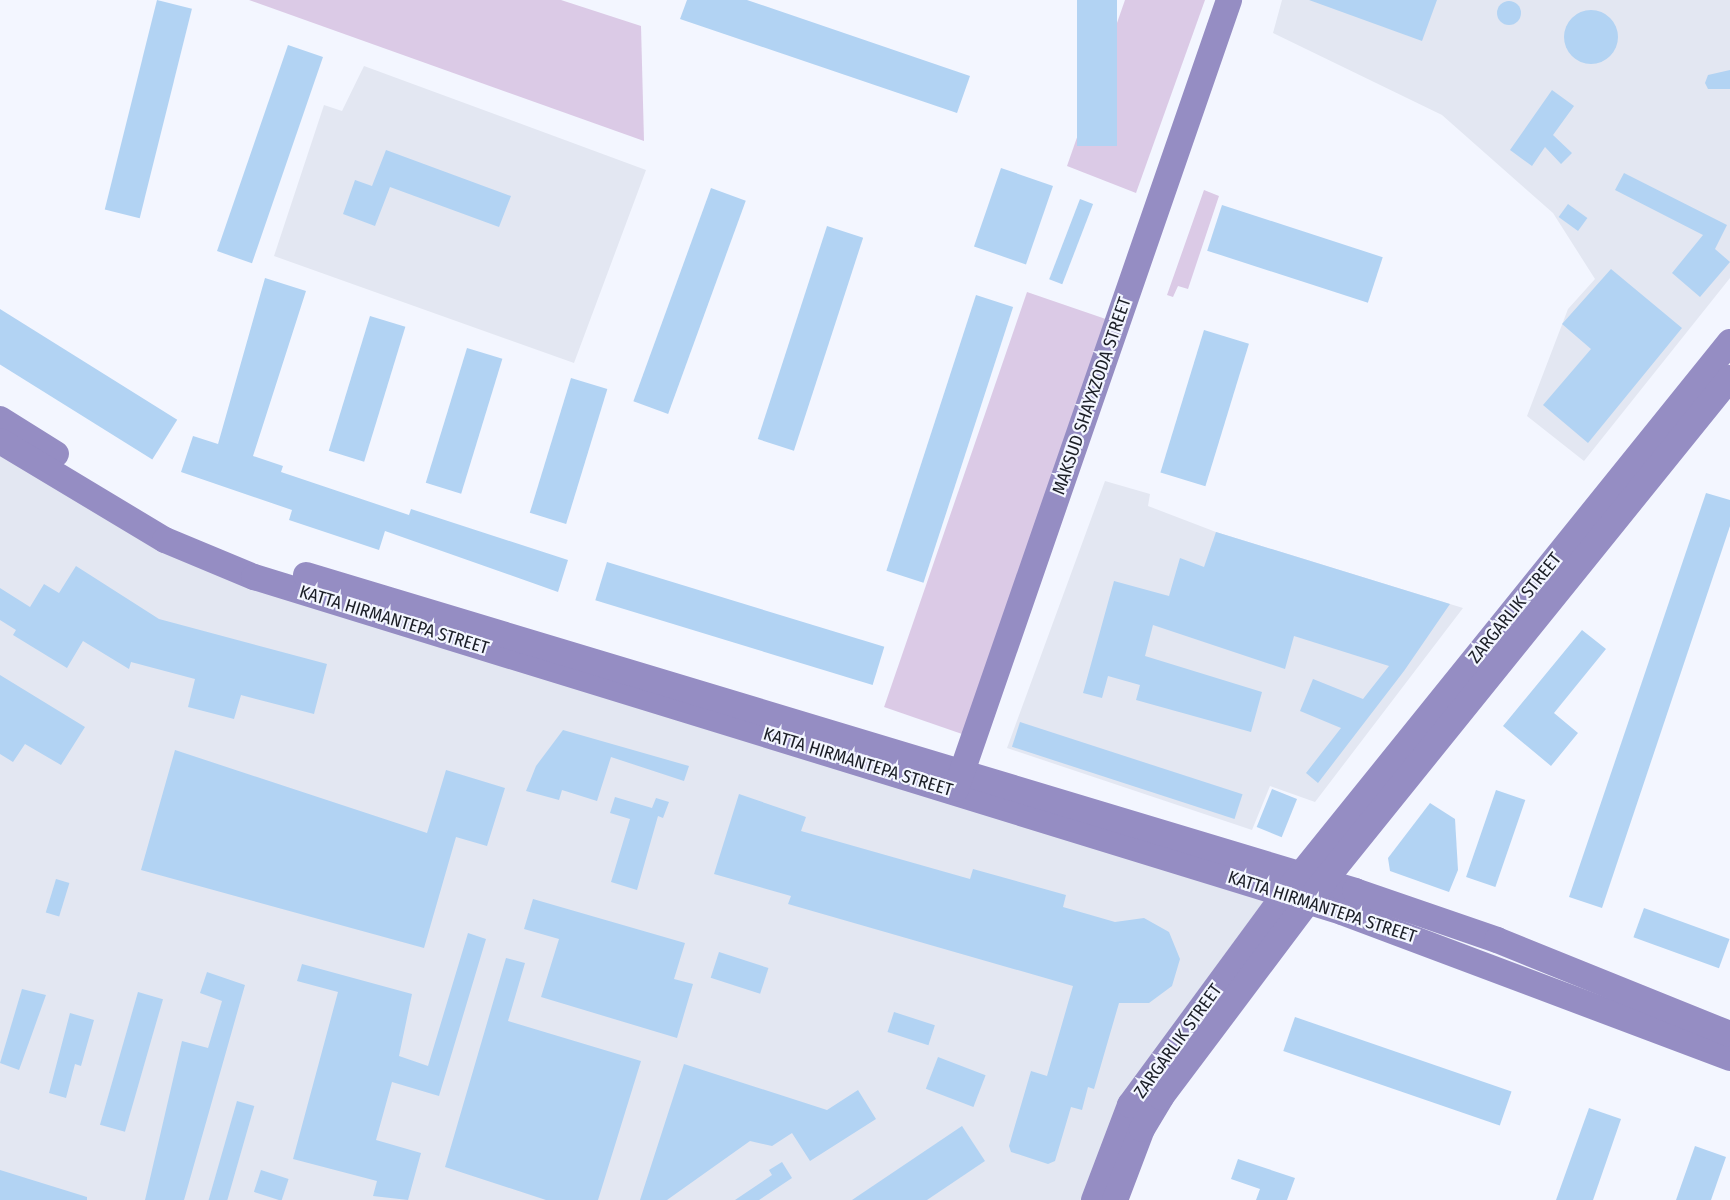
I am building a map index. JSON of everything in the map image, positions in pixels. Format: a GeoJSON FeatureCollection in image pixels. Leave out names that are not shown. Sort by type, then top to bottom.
{"type":"FeatureCollection","features":[{"type":"Feature","properties":{"kind":"main road","name":"MAKSUD SHAYXZODA STREET"},"geometry":{"type":"LineString","coordinates":[[958,783],[1229,0]]}},
{"type":"Feature","properties":{"kind":"main road","name":"ZARGARLIK STREET"},"geometry":{"type":"LineString","coordinates":[[1094,1200],[1130,1105],[1304,888],[1730,342]]}},
{"type":"Feature","properties":{"kind":"main road","name":"ZARGARLIK STREET"},"geometry":{"type":"LineString","coordinates":[[1115,1200],[1124,1170],[1151,1113],[1304,888],[1730,378]]}},
{"type":"Feature","properties":{"kind":"main road","name":"KATTA HIRMАNTEPA STREET"},"geometry":{"type":"LineString","coordinates":[[0,419],[134,504],[224,548],[958,783]]}},
{"type":"Feature","properties":{"kind":"main road","name":"KATTA HIRMАNTEPA STREET"},"geometry":{"type":"LineString","coordinates":[[0,441],[156,534],[245,574],[958,783],[1304,888],[1497,940],[1730,1034]]}},
{"type":"Feature","properties":{"kind":"main road","name":"KATTA HIRMАNTEPA STREET"},"geometry":{"type":"LineString","coordinates":[[1304,888],[1489,964],[1730,1058]]}},
{"type":"Feature","properties":{"kind":"shaded area"},"geometry":{"type":"Polygon","coordinates":[[[249,0],[561,0],[641,26],[644,141],[249,0]]]}},
{"type":"Feature","properties":{"kind":"shaded area"},"geometry":{"type":"Polygon","coordinates":[[[1125,0],[1205,0],[1136,193],[1067,166],[1125,0]]]}},
{"type":"Feature","properties":{"kind":"shaded area"},"geometry":{"type":"Polygon","coordinates":[[[1282,0],[1730,0],[1730,278],[1584,461],[1527,416],[1568,309],[1595,279],[1553,213],[1442,115],[1273,33],[1282,0]]]}},
{"type":"Feature","properties":{"kind":"shaded area"},"geometry":{"type":"Polygon","coordinates":[[[364,66],[646,170],[574,363],[274,256],[324,105],[342,111],[364,66]]]}},
{"type":"Feature","properties":{"kind":"shaded area"},"geometry":{"type":"Polygon","coordinates":[[[1204,190],[1219,196],[1188,289],[1178,286],[1173,297],[1167,295],[1204,190]]]}},
{"type":"Feature","properties":{"kind":"shaded area"},"geometry":{"type":"Polygon","coordinates":[[[1027,292],[1106,319],[963,734],[884,707],[1027,292]]]}},
{"type":"Feature","properties":{"kind":"shaded area"},"geometry":{"type":"Polygon","coordinates":[[[0,441],[165,540],[1285,894],[1094,1200],[0,1200],[0,441]]]}},
{"type":"Feature","properties":{"kind":"shaded area"},"geometry":{"type":"Polygon","coordinates":[[[1105,481],[1150,494],[1148,506],[1216,532],[1463,608],[1315,802],[1270,786],[1252,830],[1007,748],[1105,481]]]}},
{"type":"Feature","properties":{"kind":"building"},"geometry":{"type":"Polygon","coordinates":[[[157,0],[192,9],[140,218],[105,210],[157,0]]]}},
{"type":"Feature","properties":{"kind":"building"},"geometry":{"type":"Polygon","coordinates":[[[687,0],[747,0],[970,76],[957,113],[680,19],[687,0]]]}},
{"type":"Feature","properties":{"kind":"building"},"geometry":{"type":"Polygon","coordinates":[[[1077,0],[1117,0],[1117,146],[1077,146],[1077,0]]]}},
{"type":"Feature","properties":{"kind":"building"},"geometry":{"type":"Polygon","coordinates":[[[1309,0],[1437,0],[1422,41],[1309,0]]]}},
{"type":"Feature","properties":{"kind":"building"},"geometry":{"type":"Polygon","coordinates":[[[1509,1],[1514,2],[1520,8],[1520,18],[1514,24],[1509,25],[1504,24],[1498,18],[1497,13],[1498,8],[1504,2],[1509,1]]]}},
{"type":"Feature","properties":{"kind":"building"},"geometry":{"type":"Polygon","coordinates":[[[1586,10],[1596,10],[1606,14],[1614,22],[1618,37],[1614,52],[1606,60],[1596,64],[1586,64],[1576,60],[1568,52],[1564,42],[1564,32],[1568,22],[1576,14],[1586,10]]]}},
{"type":"Feature","properties":{"kind":"building"},"geometry":{"type":"Polygon","coordinates":[[[288,45],[323,57],[252,263],[217,251],[288,45]]]}},
{"type":"Feature","properties":{"kind":"building"},"geometry":{"type":"Polygon","coordinates":[[[1730,70],[1730,89],[1708,89],[1705,83],[1708,75],[1730,70]]]}},
{"type":"Feature","properties":{"kind":"building"},"geometry":{"type":"Polygon","coordinates":[[[1552,90],[1574,106],[1553,135],[1572,153],[1561,164],[1545,147],[1532,166],[1510,150],[1552,90]]]}},
{"type":"Feature","properties":{"kind":"building"},"geometry":{"type":"Polygon","coordinates":[[[386,150],[511,196],[499,227],[390,187],[375,226],[343,214],[355,180],[372,186],[386,150]]]}},
{"type":"Feature","properties":{"kind":"building"},"geometry":{"type":"Polygon","coordinates":[[[1001,168],[1053,186],[1026,264],[974,246],[1001,168]]]}},
{"type":"Feature","properties":{"kind":"building"},"geometry":{"type":"Polygon","coordinates":[[[1624,173],[1727,225],[1715,249],[1730,262],[1700,297],[1672,273],[1703,235],[1615,190],[1624,173]]]}},
{"type":"Feature","properties":{"kind":"building"},"geometry":{"type":"Polygon","coordinates":[[[711,188],[746,201],[668,414],[633,401],[711,188]]]}},
{"type":"Feature","properties":{"kind":"building"},"geometry":{"type":"Polygon","coordinates":[[[1080,199],[1093,204],[1062,284],[1049,279],[1080,199]]]}},
{"type":"Feature","properties":{"kind":"building"},"geometry":{"type":"Polygon","coordinates":[[[1568,204],[1587,218],[1578,231],[1559,217],[1568,204]]]}},
{"type":"Feature","properties":{"kind":"building"},"geometry":{"type":"Polygon","coordinates":[[[1222,205],[1383,257],[1368,303],[1207,251],[1222,205]]]}},
{"type":"Feature","properties":{"kind":"building"},"geometry":{"type":"Polygon","coordinates":[[[827,226],[863,238],[794,451],[758,439],[827,226]]]}},
{"type":"Feature","properties":{"kind":"building"},"geometry":{"type":"Polygon","coordinates":[[[1611,269],[1682,328],[1588,443],[1543,405],[1591,349],[1562,324],[1611,269]]]}},
{"type":"Feature","properties":{"kind":"building"},"geometry":{"type":"Polygon","coordinates":[[[265,278],[306,291],[253,456],[283,466],[281,472],[409,515],[411,509],[568,560],[558,592],[385,531],[379,550],[289,520],[292,510],[181,472],[193,436],[218,444],[265,278]]]}},
{"type":"Feature","properties":{"kind":"building"},"geometry":{"type":"Polygon","coordinates":[[[976,295],[1013,307],[923,583],[886,571],[976,295]]]}},
{"type":"Feature","properties":{"kind":"building"},"geometry":{"type":"Polygon","coordinates":[[[0,309],[177,420],[152,460],[0,364],[0,309]]]}},
{"type":"Feature","properties":{"kind":"building"},"geometry":{"type":"Polygon","coordinates":[[[370,316],[405,327],[364,462],[329,451],[370,316]]]}},
{"type":"Feature","properties":{"kind":"building"},"geometry":{"type":"Polygon","coordinates":[[[1204,330],[1249,344],[1205,486],[1160,472],[1204,330]]]}},
{"type":"Feature","properties":{"kind":"building"},"geometry":{"type":"Polygon","coordinates":[[[467,348],[502,359],[461,494],[426,483],[467,348]]]}},
{"type":"Feature","properties":{"kind":"building"},"geometry":{"type":"Polygon","coordinates":[[[571,378],[607,389],[566,524],[530,513],[571,378]]]}},
{"type":"Feature","properties":{"kind":"building"},"geometry":{"type":"Polygon","coordinates":[[[1706,493],[1730,500],[1730,526],[1602,908],[1569,897],[1706,493]]]}},
{"type":"Feature","properties":{"kind":"building"},"geometry":{"type":"Polygon","coordinates":[[[1216,532],[1450,604],[1404,671],[1318,783],[1306,773],[1341,728],[1300,711],[1313,679],[1363,699],[1389,666],[1294,636],[1285,669],[1153,625],[1145,656],[1262,692],[1251,732],[1136,700],[1140,685],[1108,676],[1102,698],[1083,693],[1114,581],[1169,596],[1180,558],[1204,567],[1216,532]]]}},
{"type":"Feature","properties":{"kind":"building"},"geometry":{"type":"Polygon","coordinates":[[[607,562],[884,647],[873,685],[595,600],[607,562]]]}},
{"type":"Feature","properties":{"kind":"building"},"geometry":{"type":"Polygon","coordinates":[[[76,566],[159,619],[327,664],[314,714],[241,695],[234,719],[188,707],[195,679],[131,662],[129,669],[83,641],[67,668],[13,635],[16,630],[0,620],[0,588],[30,607],[44,584],[59,593],[76,566]]]}},
{"type":"Feature","properties":{"kind":"building"},"geometry":{"type":"Polygon","coordinates":[[[1582,630],[1606,649],[1554,713],[1578,733],[1551,766],[1503,726],[1582,630]]]}},
{"type":"Feature","properties":{"kind":"building"},"geometry":{"type":"Polygon","coordinates":[[[0,675],[85,727],[61,765],[25,744],[13,762],[0,754],[0,675]]]}},
{"type":"Feature","properties":{"kind":"building"},"geometry":{"type":"Polygon","coordinates":[[[1020,722],[1243,794],[1235,819],[1012,747],[1020,722]]]}},
{"type":"Feature","properties":{"kind":"building"},"geometry":{"type":"Polygon","coordinates":[[[563,730],[689,766],[684,781],[611,757],[597,801],[562,790],[559,800],[526,791],[536,766],[563,730]]]}},
{"type":"Feature","properties":{"kind":"building"},"geometry":{"type":"Polygon","coordinates":[[[175,750],[427,833],[446,770],[505,788],[487,846],[456,837],[424,948],[141,870],[175,750]]]}},
{"type":"Feature","properties":{"kind":"building"},"geometry":{"type":"Polygon","coordinates":[[[1272,789],[1297,799],[1282,837],[1257,827],[1272,789]]]}},
{"type":"Feature","properties":{"kind":"building"},"geometry":{"type":"Polygon","coordinates":[[[1496,790],[1525,800],[1495,887],[1466,877],[1496,790]]]}},
{"type":"Feature","properties":{"kind":"building"},"geometry":{"type":"Polygon","coordinates":[[[739,794],[806,817],[801,831],[970,879],[973,869],[1066,895],[1063,907],[1115,922],[1144,918],[1169,932],[1180,959],[1172,986],[1149,1003],[1119,1003],[1094,1089],[1088,1087],[1082,1110],[1071,1107],[1055,1161],[1048,1164],[1011,1152],[1009,1146],[1031,1071],[1047,1076],[1073,986],[788,904],[791,896],[714,874],[739,794]]]}},
{"type":"Feature","properties":{"kind":"building"},"geometry":{"type":"Polygon","coordinates":[[[615,797],[652,808],[656,798],[669,802],[663,818],[658,816],[637,890],[611,882],[630,819],[610,813],[615,797]]]}},
{"type":"Feature","properties":{"kind":"building"},"geometry":{"type":"Polygon","coordinates":[[[1430,803],[1455,819],[1458,870],[1449,892],[1390,871],[1388,858],[1430,803]]]}},
{"type":"Feature","properties":{"kind":"building"},"geometry":{"type":"Polygon","coordinates":[[[56,879],[69,883],[59,917],[46,912],[56,879]]]}},
{"type":"Feature","properties":{"kind":"building"},"geometry":{"type":"Polygon","coordinates":[[[533,899],[685,943],[674,979],[693,984],[677,1038],[541,997],[559,939],[524,929],[533,899]]]}},
{"type":"Feature","properties":{"kind":"building"},"geometry":{"type":"Polygon","coordinates":[[[1644,908],[1730,939],[1719,968],[1633,937],[1644,908]]]}},
{"type":"Feature","properties":{"kind":"building"},"geometry":{"type":"Polygon","coordinates":[[[468,933],[486,939],[439,1096],[392,1082],[376,1140],[421,1153],[408,1200],[373,1196],[377,1181],[293,1159],[338,992],[297,981],[302,964],[412,994],[399,1056],[428,1066],[468,933]]]}},
{"type":"Feature","properties":{"kind":"building"},"geometry":{"type":"Polygon","coordinates":[[[719,952],[768,968],[760,994],[711,978],[719,952]]]}},
{"type":"Feature","properties":{"kind":"building"},"geometry":{"type":"Polygon","coordinates":[[[506,958],[525,963],[508,1021],[641,1061],[598,1200],[546,1200],[445,1167],[506,958]]]}},
{"type":"Feature","properties":{"kind":"building"},"geometry":{"type":"Polygon","coordinates":[[[207,972],[245,985],[184,1200],[145,1200],[182,1041],[208,1048],[222,1001],[200,993],[207,972]]]}},
{"type":"Feature","properties":{"kind":"building"},"geometry":{"type":"Polygon","coordinates":[[[22,989],[46,995],[19,1070],[0,1063],[22,989]]]}},
{"type":"Feature","properties":{"kind":"building"},"geometry":{"type":"Polygon","coordinates":[[[138,992],[163,999],[125,1132],[100,1125],[138,992]]]}},
{"type":"Feature","properties":{"kind":"building"},"geometry":{"type":"Polygon","coordinates":[[[894,1012],[935,1025],[928,1045],[888,1032],[894,1012]]]}},
{"type":"Feature","properties":{"kind":"building"},"geometry":{"type":"Polygon","coordinates":[[[70,1013],[94,1020],[81,1066],[75,1064],[66,1098],[49,1093],[70,1013]]]}},
{"type":"Feature","properties":{"kind":"building"},"geometry":{"type":"Polygon","coordinates":[[[1295,1017],[1512,1092],[1500,1126],[1283,1051],[1295,1017]]]}},
{"type":"Feature","properties":{"kind":"building"},"geometry":{"type":"Polygon","coordinates":[[[938,1057],[986,1075],[973,1107],[926,1089],[938,1057]]]}},
{"type":"Feature","properties":{"kind":"building"},"geometry":{"type":"Polygon","coordinates":[[[684,1064],[827,1110],[858,1090],[876,1119],[810,1161],[792,1133],[772,1146],[750,1141],[667,1200],[640,1200],[684,1064]]]}},
{"type":"Feature","properties":{"kind":"building"},"geometry":{"type":"Polygon","coordinates":[[[237,1101],[254,1106],[227,1200],[209,1200],[237,1101]]]}},
{"type":"Feature","properties":{"kind":"building"},"geometry":{"type":"Polygon","coordinates":[[[1589,1108],[1621,1119],[1593,1200],[1556,1200],[1589,1108]]]}},
{"type":"Feature","properties":{"kind":"building"},"geometry":{"type":"Polygon","coordinates":[[[962,1126],[985,1161],[927,1200],[852,1200],[962,1126]]]}},
{"type":"Feature","properties":{"kind":"building"},"geometry":{"type":"Polygon","coordinates":[[[1695,1146],[1726,1157],[1711,1200],[1676,1200],[1695,1146]]]}},
{"type":"Feature","properties":{"kind":"building"},"geometry":{"type":"Polygon","coordinates":[[[1238,1159],[1295,1178],[1287,1200],[1256,1200],[1260,1189],[1231,1179],[1238,1159]]]}},
{"type":"Feature","properties":{"kind":"building"},"geometry":{"type":"Polygon","coordinates":[[[782,1162],[792,1178],[759,1200],[735,1200],[772,1175],[769,1170],[782,1162]]]}},
{"type":"Feature","properties":{"kind":"building"},"geometry":{"type":"Polygon","coordinates":[[[0,1170],[87,1197],[87,1200],[0,1200],[0,1170]]]}},
{"type":"Feature","properties":{"kind":"building"},"geometry":{"type":"Polygon","coordinates":[[[261,1170],[289,1179],[282,1200],[254,1192],[261,1170]]]}}]}
